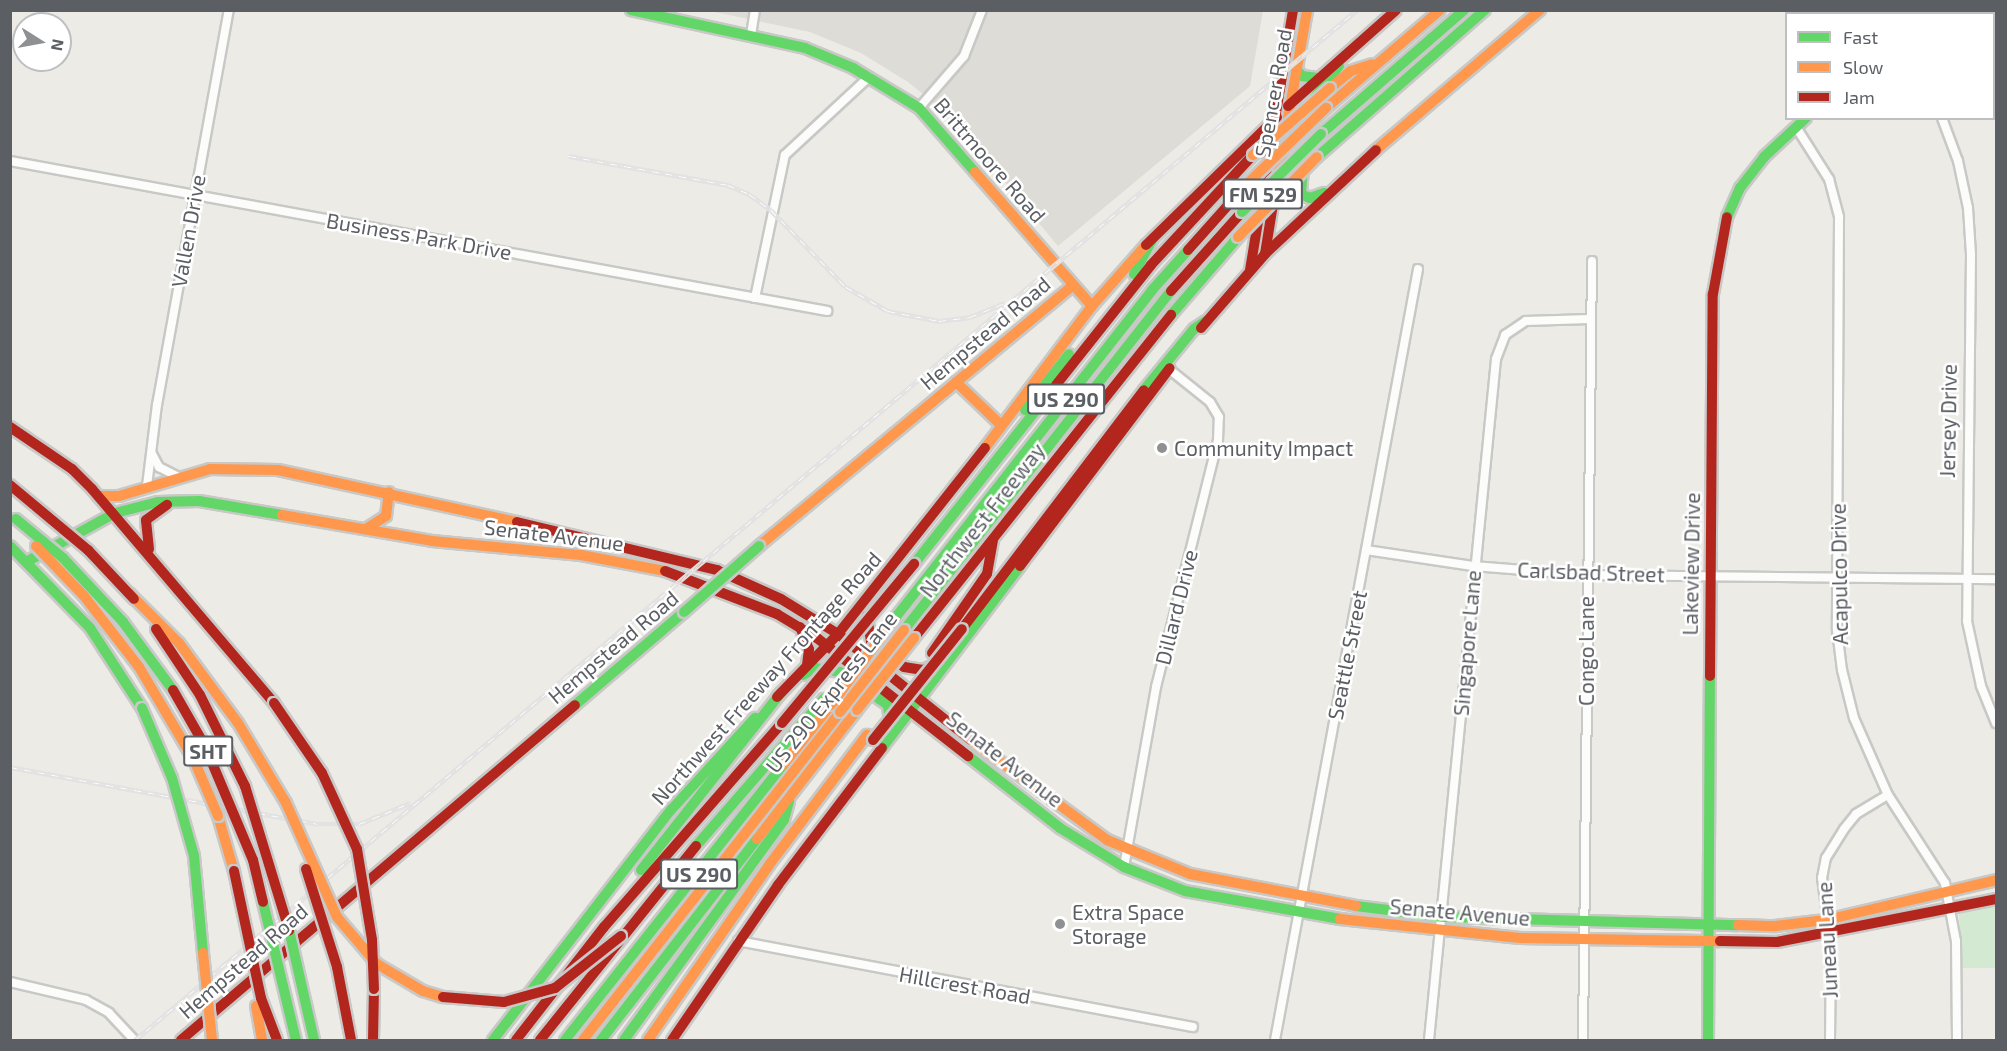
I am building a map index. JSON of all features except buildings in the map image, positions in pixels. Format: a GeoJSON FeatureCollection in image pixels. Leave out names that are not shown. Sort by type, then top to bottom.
{"type":"FeatureCollection","features":[{"type":"Feature","properties":{"kind":"main road","name":"Brittmoore Road"},"geometry":{"type":"LineString","coordinates":[[631,10],[805,48],[869,77],[919,108],[1092,306]]}},
{"type":"Feature","properties":{"kind":"main road","name":"Spencer Road"},"geometry":{"type":"LineString","coordinates":[[1250,270],[1293,10]]}},
{"type":"Feature","properties":{"kind":"main road","name":"Spencer Road"},"geometry":{"type":"LineString","coordinates":[[1265,254],[1307,10]]}},
{"type":"Feature","properties":{"kind":"main road","name":"Northwest Freeway Frontage Road"},"geometry":{"type":"LineString","coordinates":[[493,1041],[672,810],[717,757],[828,645],[869,598],[1092,306],[1153,238],[1276,117],[1396,10]]}},
{"type":"Feature","properties":{"kind":"main road","name":"Northwest Freeway"},"geometry":{"type":"LineString","coordinates":[[832,705],[892,622],[1146,298],[1247,184],[1326,108],[1440,10]]}},
{"type":"Feature","properties":{"kind":"main road","name":"US 290 Express Lane"},"geometry":{"type":"LineString","coordinates":[[583,1041],[832,705],[904,630],[1157,308],[1242,212],[1321,134],[1464,10]]}},
{"type":"Feature","properties":{"kind":"main road","name":"Northwest Freeway"},"geometry":{"type":"LineString","coordinates":[[601,1041],[791,794],[1153,334],[1238,237],[1317,157],[1485,10]]}},
{"type":"Feature","properties":{"kind":"main road"},"geometry":{"type":"LineString","coordinates":[[672,1041],[738,941],[1206,321],[1265,254],[1333,187],[1540,10]]}},
{"type":"Feature","properties":{"kind":"main road"},"geometry":{"type":"LineString","coordinates":[[1333,187],[1316,198],[1301,194],[1310,104],[1316,92],[1358,42]]}},
{"type":"Feature","properties":{"kind":"main road"},"geometry":{"type":"LineString","coordinates":[[516,1041],[604,927],[782,723],[914,564],[1151,265],[1253,155],[1351,71],[1380,61]]}},
{"type":"Feature","properties":{"kind":"main road"},"geometry":{"type":"LineString","coordinates":[[1296,69],[1302,76],[1318,78]]}},
{"type":"Feature","properties":{"kind":"main road","name":"Lakeview Drive"},"geometry":{"type":"LineString","coordinates":[[1708,1041],[1713,294],[1724,224],[1740,188],[1764,157],[1804,120]]}},
{"type":"Feature","properties":{"kind":"main road"},"geometry":{"type":"LineString","coordinates":[[938,534],[951,510],[1041,388],[1139,268],[1153,238]]}},
{"type":"Feature","properties":{"kind":"main road","name":"Hempstead Road"},"geometry":{"type":"LineString","coordinates":[[181,1041],[759,546],[1073,285]]}},
{"type":"Feature","properties":{"kind":"main road"},"geometry":{"type":"LineString","coordinates":[[648,1041],[816,804],[962,629],[1116,424],[1194,329],[1206,321]]}},
{"type":"Feature","properties":{"kind":"main road"},"geometry":{"type":"LineString","coordinates":[[956,382],[1001,425]]}},
{"type":"Feature","properties":{"kind":"main road"},"geometry":{"type":"LineString","coordinates":[[10,427],[72,469],[115,513],[274,703],[322,772],[357,849],[372,940],[373,1041]]}},
{"type":"Feature","properties":{"kind":"main road","name":"Senate Avenue"},"geometry":{"type":"LineString","coordinates":[[99,496],[119,496],[177,476],[238,467],[278,470],[389,492],[695,563],[760,589],[838,634],[1080,822],[1127,849],[1190,874],[1302,896],[1443,917],[1584,923],[1775,926],[1826,920],[1996,880]]}},
{"type":"Feature","properties":{"kind":"main road","name":"SHT"},"geometry":{"type":"LineString","coordinates":[[10,484],[88,550],[129,593],[200,695],[245,786],[280,892],[314,1041]]}},
{"type":"Feature","properties":{"kind":"main road"},"geometry":{"type":"LineString","coordinates":[[366,529],[386,516],[389,492]]}},
{"type":"Feature","properties":{"kind":"main road"},"geometry":{"type":"LineString","coordinates":[[150,553],[145,529],[148,517],[175,501]]}},
{"type":"Feature","properties":{"kind":"main road","name":"Senate Avenue"},"geometry":{"type":"LineString","coordinates":[[28,561],[115,513],[175,501],[221,503],[432,541],[581,555],[678,574],[777,614],[828,645],[1060,828],[1124,867],[1185,891],[1299,913],[1442,931],[1585,939],[1777,942],[1828,934],[1996,899]]}},
{"type":"Feature","properties":{"kind":"main road"},"geometry":{"type":"LineString","coordinates":[[13,517],[21,533],[69,579],[119,640],[194,760],[227,846],[255,974],[277,1041]]}},
{"type":"Feature","properties":{"kind":"main road","name":"SHT"},"geometry":{"type":"LineString","coordinates":[[13,517],[68,563],[127,627],[171,687],[206,746],[232,802],[257,872],[296,1041]]}},
{"type":"Feature","properties":{"kind":"main road"},"geometry":{"type":"LineString","coordinates":[[870,738],[987,574],[993,539]]}},
{"type":"Feature","properties":{"kind":"main road"},"geometry":{"type":"LineString","coordinates":[[10,546],[28,561],[90,628],[142,708],[172,778],[194,856],[212,1041]]}},
{"type":"Feature","properties":{"kind":"main road"},"geometry":{"type":"LineString","coordinates":[[129,593],[179,643],[238,723],[281,795],[337,917],[362,951],[399,979],[446,998],[504,1002],[555,988],[580,972],[621,936]]}},
{"type":"Feature","properties":{"kind":"main road"},"geometry":{"type":"LineString","coordinates":[[869,598],[869,638],[904,667],[922,670],[953,657]]}},
{"type":"Feature","properties":{"kind":"main road"},"geometry":{"type":"LineString","coordinates":[[800,627],[810,649],[807,666]]}},
{"type":"Feature","properties":{"kind":"main road"},"geometry":{"type":"LineString","coordinates":[[794,679],[815,668],[840,672],[888,705],[887,742]]}},
{"type":"Feature","properties":{"kind":"main road"},"geometry":{"type":"LineString","coordinates":[[211,687],[265,779],[301,853],[335,957],[351,1041]]}},
{"type":"Feature","properties":{"kind":"main road"},"geometry":{"type":"LineString","coordinates":[[604,927],[622,894],[781,693]]}},
{"type":"Feature","properties":{"kind":"main road"},"geometry":{"type":"LineString","coordinates":[[540,1041],[621,936],[730,804],[832,705]]}},
{"type":"Feature","properties":{"kind":"main road","name":"US 290"},"geometry":{"type":"LineString","coordinates":[[565,1041],[832,705]]}},
{"type":"Feature","properties":{"kind":"main road"},"geometry":{"type":"LineString","coordinates":[[628,1038],[784,820],[791,794]]}},
{"type":"Feature","properties":{"kind":"main road"},"geometry":{"type":"LineString","coordinates":[[255,974],[262,1041]]}},
{"type":"Feature","properties":{"kind":"street","name":"Vallen Drive"},"geometry":{"type":"LineString","coordinates":[[147,486],[157,405],[229,10]]}},
{"type":"Feature","properties":{"kind":"street"},"geometry":{"type":"LineString","coordinates":[[751,35],[755,10]]}},
{"type":"Feature","properties":{"kind":"street"},"geometry":{"type":"LineString","coordinates":[[919,108],[964,56],[981,10]]}},
{"type":"Feature","properties":{"kind":"street"},"geometry":{"type":"LineString","coordinates":[[755,298],[785,154],[869,77]]}},
{"type":"Feature","properties":{"kind":"street","name":"Jersey Drive"},"geometry":{"type":"LineString","coordinates":[[1943,120],[1958,161],[1968,208],[1965,579],[1972,654],[1996,723]]}},
{"type":"Feature","properties":{"kind":"street","name":"Acapulco Drive"},"geometry":{"type":"LineString","coordinates":[[1796,127],[1829,179],[1839,217],[1837,577],[1842,670],[1854,718],[1888,795],[1941,874],[1947,892],[1956,941],[1957,1041]]}},
{"type":"Feature","properties":{"kind":"street","name":"Business Park Drive"},"geometry":{"type":"LineString","coordinates":[[10,161],[827,311]]}},
{"type":"Feature","properties":{"kind":"street","name":"Congo Lane"},"geometry":{"type":"LineString","coordinates":[[1583,1041],[1589,319],[1592,261]]}},
{"type":"Feature","properties":{"kind":"street","name":"Seattle Street"},"geometry":{"type":"LineString","coordinates":[[1275,1041],[1418,269]]}},
{"type":"Feature","properties":{"kind":"street","name":"Singapore Lane"},"geometry":{"type":"LineString","coordinates":[[1429,1041],[1442,931],[1473,566],[1496,359],[1505,335],[1526,321],[1589,319]]}},
{"type":"Feature","properties":{"kind":"street","name":"Dillard Drive"},"geometry":{"type":"LineString","coordinates":[[1124,867],[1156,687],[1218,441],[1219,417],[1210,402],[1169,369]]}},
{"type":"Feature","properties":{"kind":"street"},"geometry":{"type":"LineString","coordinates":[[152,453],[159,466],[177,476]]}},
{"type":"Feature","properties":{"kind":"street","name":"Carlsbad Street"},"geometry":{"type":"LineString","coordinates":[[1366,550],[1473,566],[1587,574],[1996,579]]}},
{"type":"Feature","properties":{"kind":"street","name":"Juneau Lane"},"geometry":{"type":"LineString","coordinates":[[1830,1041],[1828,934],[1822,878],[1826,858],[1856,814],[1888,795]]}},
{"type":"Feature","properties":{"kind":"street","name":"Hillcrest Road"},"geometry":{"type":"LineString","coordinates":[[738,941],[1193,1027]]}},
{"type":"Feature","properties":{"kind":"street"},"geometry":{"type":"LineString","coordinates":[[10,982],[69,993],[93,1003],[109,1013],[134,1041]]}},
{"type":"Feature","properties":{"kind":"shaded area"},"geometry":{"type":"Polygon","coordinates":[[[710,11],[1263,11],[1250,86],[1058,246],[950,116],[908,82],[861,53],[810,32],[710,11]]]}},
{"type":"Feature","properties":{"kind":"green space"},"geometry":{"type":"Polygon","coordinates":[[[1996,903],[1996,968],[1962,968],[1959,914],[1996,903]]]}},
{"type":"Feature","properties":{"kind":"railway"},"geometry":{"type":"LineString","coordinates":[[135,1040],[1357,10]]}},
{"type":"Feature","properties":{"kind":"railway"},"geometry":{"type":"LineString","coordinates":[[569,156],[728,185],[749,194],[771,210],[846,287],[888,311],[939,321],[970,317],[1004,303]]}},
{"type":"Feature","properties":{"kind":"railway"},"geometry":{"type":"LineString","coordinates":[[10,767],[317,824],[359,824],[410,803]]}},
{"type":"Feature","properties":{"kind":"traffic: fast"},"geometry":{"type":"LineString","coordinates":[[631,10],[805,48],[853,68],[919,108],[975,172]]}},
{"type":"Feature","properties":{"kind":"traffic: fast"},"geometry":{"type":"LineString","coordinates":[[1321,134],[1464,10]]}},
{"type":"Feature","properties":{"kind":"traffic: fast"},"geometry":{"type":"LineString","coordinates":[[1317,157],[1485,10]]}},
{"type":"Feature","properties":{"kind":"traffic: fast"},"geometry":{"type":"LineString","coordinates":[[1310,103],[1339,66]]}},
{"type":"Feature","properties":{"kind":"traffic: fast"},"geometry":{"type":"LineString","coordinates":[[1296,69],[1302,76],[1318,78]]}},
{"type":"Feature","properties":{"kind":"traffic: fast"},"geometry":{"type":"LineString","coordinates":[[1727,217],[1740,188],[1764,157],[1804,120]]}},
{"type":"Feature","properties":{"kind":"traffic: fast"},"geometry":{"type":"LineString","coordinates":[[1242,212],[1321,134]]}},
{"type":"Feature","properties":{"kind":"traffic: fast"},"geometry":{"type":"LineString","coordinates":[[1303,169],[1301,194],[1310,198],[1324,193]]}},
{"type":"Feature","properties":{"kind":"traffic: fast"},"geometry":{"type":"LineString","coordinates":[[1171,315],[1238,237]]}},
{"type":"Feature","properties":{"kind":"traffic: fast"},"geometry":{"type":"LineString","coordinates":[[1134,274],[1153,238]]}},
{"type":"Feature","properties":{"kind":"traffic: fast"},"geometry":{"type":"LineString","coordinates":[[892,622],[1153,289],[1188,250]]}},
{"type":"Feature","properties":{"kind":"traffic: fast"},"geometry":{"type":"LineString","coordinates":[[904,630],[1171,291]]}},
{"type":"Feature","properties":{"kind":"traffic: fast"},"geometry":{"type":"LineString","coordinates":[[1144,390],[1194,329],[1206,321]]}},
{"type":"Feature","properties":{"kind":"traffic: fast"},"geometry":{"type":"LineString","coordinates":[[1025,410],[1069,354]]}},
{"type":"Feature","properties":{"kind":"traffic: fast"},"geometry":{"type":"LineString","coordinates":[[914,564],[1056,385]]}},
{"type":"Feature","properties":{"kind":"traffic: fast"},"geometry":{"type":"LineString","coordinates":[[28,561],[115,513],[158,502],[199,501],[282,515]]}},
{"type":"Feature","properties":{"kind":"traffic: fast"},"geometry":{"type":"LineString","coordinates":[[16,519],[63,558],[123,622],[173,690]]}},
{"type":"Feature","properties":{"kind":"traffic: fast"},"geometry":{"type":"LineString","coordinates":[[10,546],[90,628],[142,708]]}},
{"type":"Feature","properties":{"kind":"traffic: fast"},"geometry":{"type":"LineString","coordinates":[[684,612],[759,546]]}},
{"type":"Feature","properties":{"kind":"traffic: fast"},"geometry":{"type":"LineString","coordinates":[[882,748],[1020,566]]}},
{"type":"Feature","properties":{"kind":"traffic: fast"},"geometry":{"type":"LineString","coordinates":[[575,705],[684,612]]}},
{"type":"Feature","properties":{"kind":"traffic: fast"},"geometry":{"type":"LineString","coordinates":[[803,675],[815,668],[840,672],[888,705],[890,723]]}},
{"type":"Feature","properties":{"kind":"traffic: fast"},"geometry":{"type":"LineString","coordinates":[[1708,1040],[1710,676]]}},
{"type":"Feature","properties":{"kind":"traffic: fast"},"geometry":{"type":"LineString","coordinates":[[641,870],[781,693]]}},
{"type":"Feature","properties":{"kind":"traffic: fast"},"geometry":{"type":"LineString","coordinates":[[696,846],[824,699]]}},
{"type":"Feature","properties":{"kind":"traffic: fast"},"geometry":{"type":"LineString","coordinates":[[142,708],[172,778],[194,856],[203,953]]}},
{"type":"Feature","properties":{"kind":"traffic: fast"},"geometry":{"type":"LineString","coordinates":[[493,1040],[671,810],[755,718]]}},
{"type":"Feature","properties":{"kind":"traffic: fast"},"geometry":{"type":"LineString","coordinates":[[968,756],[1060,828],[1124,867],[1185,891],[1340,919]]}},
{"type":"Feature","properties":{"kind":"traffic: fast"},"geometry":{"type":"LineString","coordinates":[[565,1040],[783,765]]}},
{"type":"Feature","properties":{"kind":"traffic: fast"},"geometry":{"type":"LineString","coordinates":[[624,1040],[784,820],[789,801]]}},
{"type":"Feature","properties":{"kind":"traffic: fast"},"geometry":{"type":"LineString","coordinates":[[601,1040],[757,839]]}},
{"type":"Feature","properties":{"kind":"traffic: fast"},"geometry":{"type":"LineString","coordinates":[[263,902],[296,1040]]}},
{"type":"Feature","properties":{"kind":"traffic: fast"},"geometry":{"type":"LineString","coordinates":[[1356,906],[1443,917],[1738,925]]}},
{"type":"Feature","properties":{"kind":"traffic: fast"},"geometry":{"type":"LineString","coordinates":[[289,930],[314,1040]]}},
{"type":"Feature","properties":{"kind":"traffic: slow"},"geometry":{"type":"LineString","coordinates":[[1277,181],[1307,10]]}},
{"type":"Feature","properties":{"kind":"traffic: slow"},"geometry":{"type":"LineString","coordinates":[[1326,108],[1440,10]]}},
{"type":"Feature","properties":{"kind":"traffic: slow"},"geometry":{"type":"LineString","coordinates":[[1376,150],[1540,10]]}},
{"type":"Feature","properties":{"kind":"traffic: slow"},"geometry":{"type":"LineString","coordinates":[[1330,88],[1351,71],[1372,64]]}},
{"type":"Feature","properties":{"kind":"traffic: slow"},"geometry":{"type":"LineString","coordinates":[[1253,155],[1330,88]]}},
{"type":"Feature","properties":{"kind":"traffic: slow"},"geometry":{"type":"LineString","coordinates":[[1247,184],[1326,108]]}},
{"type":"Feature","properties":{"kind":"traffic: slow"},"geometry":{"type":"LineString","coordinates":[[1238,237],[1317,157]]}},
{"type":"Feature","properties":{"kind":"traffic: slow"},"geometry":{"type":"LineString","coordinates":[[975,172],[1092,306]]}},
{"type":"Feature","properties":{"kind":"traffic: slow"},"geometry":{"type":"LineString","coordinates":[[985,448],[1092,306],[1146,245]]}},
{"type":"Feature","properties":{"kind":"traffic: slow"},"geometry":{"type":"LineString","coordinates":[[759,546],[1073,285]]}},
{"type":"Feature","properties":{"kind":"traffic: slow"},"geometry":{"type":"LineString","coordinates":[[956,382],[1001,425]]}},
{"type":"Feature","properties":{"kind":"traffic: slow"},"geometry":{"type":"LineString","coordinates":[[98,496],[119,496],[210,469],[278,470],[517,522]]}},
{"type":"Feature","properties":{"kind":"traffic: slow"},"geometry":{"type":"LineString","coordinates":[[366,529],[386,516],[389,492]]}},
{"type":"Feature","properties":{"kind":"traffic: slow"},"geometry":{"type":"LineString","coordinates":[[282,515],[432,541],[581,555],[665,571]]}},
{"type":"Feature","properties":{"kind":"traffic: slow"},"geometry":{"type":"LineString","coordinates":[[36,546],[84,596],[139,667],[194,760],[218,816]]}},
{"type":"Feature","properties":{"kind":"traffic: slow"},"geometry":{"type":"LineString","coordinates":[[129,593],[179,643],[238,723],[286,803],[337,917],[377,964],[423,991],[443,997]]}},
{"type":"Feature","properties":{"kind":"traffic: slow"},"geometry":{"type":"LineString","coordinates":[[831,705],[892,622]]}},
{"type":"Feature","properties":{"kind":"traffic: slow"},"geometry":{"type":"LineString","coordinates":[[840,712],[904,630]]}},
{"type":"Feature","properties":{"kind":"traffic: slow"},"geometry":{"type":"LineString","coordinates":[[857,710],[914,638]]}},
{"type":"Feature","properties":{"kind":"traffic: slow"},"geometry":{"type":"LineString","coordinates":[[783,765],[831,705]]}},
{"type":"Feature","properties":{"kind":"traffic: slow"},"geometry":{"type":"LineString","coordinates":[[757,839],[857,710]]}},
{"type":"Feature","properties":{"kind":"traffic: slow"},"geometry":{"type":"LineString","coordinates":[[583,1040],[840,712]]}},
{"type":"Feature","properties":{"kind":"traffic: slow"},"geometry":{"type":"LineString","coordinates":[[648,1040],[769,865],[867,735]]}},
{"type":"Feature","properties":{"kind":"traffic: slow"},"geometry":{"type":"LineString","coordinates":[[971,740],[1107,840],[1190,874],[1356,906]]}},
{"type":"Feature","properties":{"kind":"traffic: slow"},"geometry":{"type":"LineString","coordinates":[[218,816],[234,871]]}},
{"type":"Feature","properties":{"kind":"traffic: slow"},"geometry":{"type":"LineString","coordinates":[[1738,925],[1775,926],[1826,920],[1996,880]]}},
{"type":"Feature","properties":{"kind":"traffic: slow"},"geometry":{"type":"LineString","coordinates":[[1340,919],[1520,938],[1720,941]]}},
{"type":"Feature","properties":{"kind":"traffic: slow"},"geometry":{"type":"LineString","coordinates":[[203,953],[212,1040]]}},
{"type":"Feature","properties":{"kind":"traffic: slow"},"geometry":{"type":"LineString","coordinates":[[256,1006],[262,1040]]}},
{"type":"Feature","properties":{"kind":"traffic: jam"},"geometry":{"type":"LineString","coordinates":[[1250,270],[1293,10]]}},
{"type":"Feature","properties":{"kind":"traffic: jam"},"geometry":{"type":"LineString","coordinates":[[1288,106],[1396,10]]}},
{"type":"Feature","properties":{"kind":"traffic: jam"},"geometry":{"type":"LineString","coordinates":[[1146,245],[1277,117]]}},
{"type":"Feature","properties":{"kind":"traffic: jam"},"geometry":{"type":"LineString","coordinates":[[1201,328],[1265,254],[1376,150]]}},
{"type":"Feature","properties":{"kind":"traffic: jam"},"geometry":{"type":"LineString","coordinates":[[1056,385],[1151,265],[1253,155]]}},
{"type":"Feature","properties":{"kind":"traffic: jam"},"geometry":{"type":"LineString","coordinates":[[1188,250],[1247,184]]}},
{"type":"Feature","properties":{"kind":"traffic: jam"},"geometry":{"type":"LineString","coordinates":[[1265,254],[1274,198]]}},
{"type":"Feature","properties":{"kind":"traffic: jam"},"geometry":{"type":"LineString","coordinates":[[1171,291],[1242,212]]}},
{"type":"Feature","properties":{"kind":"traffic: jam"},"geometry":{"type":"LineString","coordinates":[[1710,676],[1713,294],[1727,217]]}},
{"type":"Feature","properties":{"kind":"traffic: jam"},"geometry":{"type":"LineString","coordinates":[[914,638],[1171,315]]}},
{"type":"Feature","properties":{"kind":"traffic: jam"},"geometry":{"type":"LineString","coordinates":[[1020,566],[1170,368]]}},
{"type":"Feature","properties":{"kind":"traffic: jam"},"geometry":{"type":"LineString","coordinates":[[962,629],[1144,390]]}},
{"type":"Feature","properties":{"kind":"traffic: jam"},"geometry":{"type":"LineString","coordinates":[[10,427],[72,469],[92,489],[274,703]]}},
{"type":"Feature","properties":{"kind":"traffic: jam"},"geometry":{"type":"LineString","coordinates":[[777,697],[838,634],[985,448]]}},
{"type":"Feature","properties":{"kind":"traffic: jam"},"geometry":{"type":"LineString","coordinates":[[10,485],[88,550],[134,599]]}},
{"type":"Feature","properties":{"kind":"traffic: jam"},"geometry":{"type":"LineString","coordinates":[[149,549],[146,520],[167,505]]}},
{"type":"Feature","properties":{"kind":"traffic: jam"},"geometry":{"type":"LineString","coordinates":[[517,522],[717,570],[781,599],[838,634],[971,740]]}},
{"type":"Feature","properties":{"kind":"traffic: jam"},"geometry":{"type":"LineString","coordinates":[[932,653],[987,574],[993,541]]}},
{"type":"Feature","properties":{"kind":"traffic: jam"},"geometry":{"type":"LineString","coordinates":[[782,723],[914,564]]}},
{"type":"Feature","properties":{"kind":"traffic: jam"},"geometry":{"type":"LineString","coordinates":[[665,571],[777,614],[817,638],[968,756]]}},
{"type":"Feature","properties":{"kind":"traffic: jam"},"geometry":{"type":"LineString","coordinates":[[867,616],[871,642],[904,667],[923,670],[934,665]]}},
{"type":"Feature","properties":{"kind":"traffic: jam"},"geometry":{"type":"LineString","coordinates":[[800,627],[809,649],[807,666]]}},
{"type":"Feature","properties":{"kind":"traffic: jam"},"geometry":{"type":"LineString","coordinates":[[156,629],[200,695],[245,786],[289,930]]}},
{"type":"Feature","properties":{"kind":"traffic: jam"},"geometry":{"type":"LineString","coordinates":[[873,740],[962,629]]}},
{"type":"Feature","properties":{"kind":"traffic: jam"},"geometry":{"type":"LineString","coordinates":[[173,690],[205,746],[253,860],[263,902]]}},
{"type":"Feature","properties":{"kind":"traffic: jam"},"geometry":{"type":"LineString","coordinates":[[274,703],[322,773],[357,849],[372,940],[374,989]]}},
{"type":"Feature","properties":{"kind":"traffic: jam"},"geometry":{"type":"LineString","coordinates":[[181,1040],[575,705]]}},
{"type":"Feature","properties":{"kind":"traffic: jam"},"geometry":{"type":"LineString","coordinates":[[516,1040],[604,927],[782,723]]}},
{"type":"Feature","properties":{"kind":"traffic: jam"},"geometry":{"type":"LineString","coordinates":[[672,1040],[778,885],[882,748]]}},
{"type":"Feature","properties":{"kind":"traffic: jam"},"geometry":{"type":"LineString","coordinates":[[540,1040],[696,846]]}},
{"type":"Feature","properties":{"kind":"traffic: jam"},"geometry":{"type":"LineString","coordinates":[[306,869],[337,967],[351,1040]]}},
{"type":"Feature","properties":{"kind":"traffic: jam"},"geometry":{"type":"LineString","coordinates":[[234,871],[261,998],[277,1040]]}},
{"type":"Feature","properties":{"kind":"traffic: jam"},"geometry":{"type":"LineString","coordinates":[[1720,941],[1777,942],[1996,899]]}},
{"type":"Feature","properties":{"kind":"traffic: jam"},"geometry":{"type":"LineString","coordinates":[[443,997],[504,1002],[555,988],[621,936]]}},
{"type":"Feature","properties":{"kind":"traffic: jam"},"geometry":{"type":"LineString","coordinates":[[373,1040],[374,989]]}},
{"type":"Feature","properties":{"kind":"place","name":"Community Impact"},"geometry":{"type":"Point","coordinates":[1162,448]}},
{"type":"Feature","properties":{"kind":"place","name":"Extra Space Storage"},"geometry":{"type":"Point","coordinates":[1060,924]}}]}
